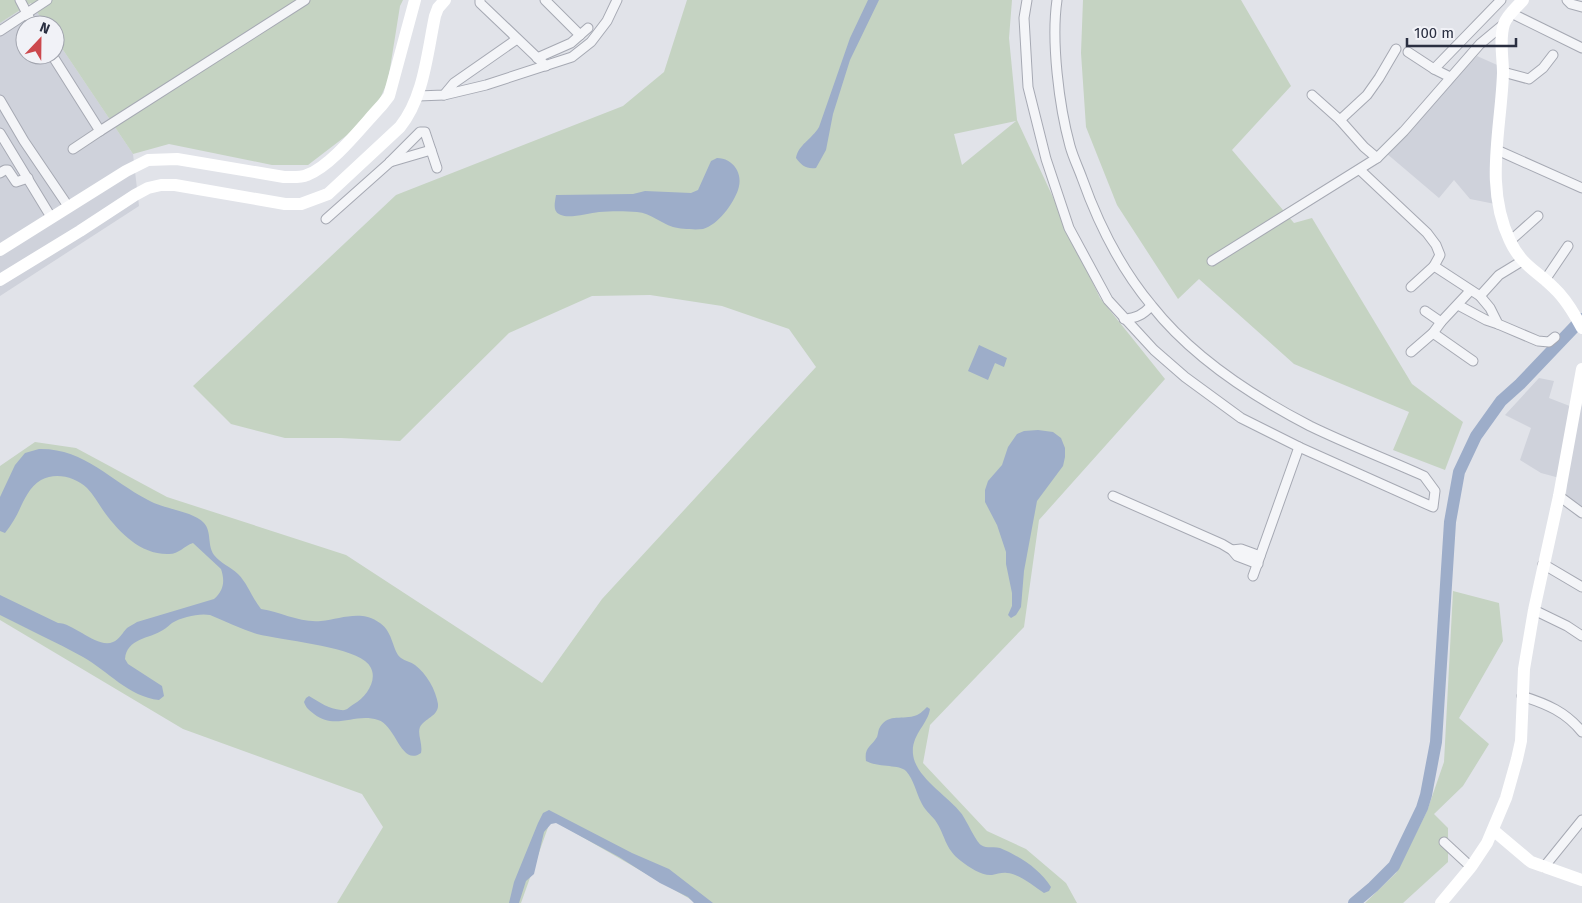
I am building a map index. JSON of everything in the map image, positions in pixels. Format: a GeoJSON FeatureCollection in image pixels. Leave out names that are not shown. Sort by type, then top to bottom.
{"type":"FeatureCollection","features":[{"type":"Feature","properties":{"kind":"main road"},"geometry":{"type":"LineString","coordinates":[[0,250],[68,206],[148,160],[177,159],[284,177],[307,175],[317,170],[330,160],[389,96],[415,0]]}},
{"type":"Feature","properties":{"kind":"main road"},"geometry":{"type":"LineString","coordinates":[[0,280],[148,188],[161,185],[175,185],[286,204],[301,204],[328,194],[400,127],[409,116],[418,96],[435,16],[438,8],[445,0]]}},
{"type":"Feature","properties":{"kind":"main road"},"geometry":{"type":"LineString","coordinates":[[1523,0],[1504,24],[1502,35],[1503,72],[1495,168],[1499,208],[1510,240],[1522,261],[1562,297],[1582,328]]}},
{"type":"Feature","properties":{"kind":"main road"},"geometry":{"type":"LineString","coordinates":[[1445,902],[1471,867],[1493,830],[1506,798],[1517,759],[1521,741],[1524,669],[1534,610],[1559,496],[1582,369]]}},
{"type":"Feature","properties":{"kind":"main road"},"geometry":{"type":"LineString","coordinates":[[1493,830],[1531,862],[1582,880]]}},
{"type":"Feature","properties":{"kind":"street"},"geometry":{"type":"LineString","coordinates":[[20,0],[26,14]]}},
{"type":"Feature","properties":{"kind":"street"},"geometry":{"type":"LineString","coordinates":[[0,31],[47,0]]}},
{"type":"Feature","properties":{"kind":"street"},"geometry":{"type":"LineString","coordinates":[[73,150],[305,0]]}},
{"type":"Feature","properties":{"kind":"street"},"geometry":{"type":"LineString","coordinates":[[480,0],[480,4],[546,66]]}},
{"type":"Feature","properties":{"kind":"street"},"geometry":{"type":"LineString","coordinates":[[545,0],[580,35]]}},
{"type":"Feature","properties":{"kind":"street"},"geometry":{"type":"LineString","coordinates":[[1027,0],[1024,18],[1028,87],[1046,159],[1069,228],[1098,285],[1108,300],[1154,350],[1185,377],[1241,418],[1299,447],[1433,507],[1435,491],[1424,476],[1311,426],[1254,394],[1198,353],[1151,306],[1120,260],[1093,207],[1070,146],[1059,87],[1054,18],[1057,0]]}},
{"type":"Feature","properties":{"kind":"street"},"geometry":{"type":"LineString","coordinates":[[1212,261],[1360,170],[1404,131],[1443,73],[1501,0]]}},
{"type":"Feature","properties":{"kind":"street"},"geometry":{"type":"LineString","coordinates":[[1567,0],[1570,4],[1582,7]]}},
{"type":"Feature","properties":{"kind":"street"},"geometry":{"type":"LineString","coordinates":[[418,96],[444,95],[486,85],[572,57],[591,42],[607,21],[614,2]]}},
{"type":"Feature","properties":{"kind":"street"},"geometry":{"type":"LineString","coordinates":[[1512,13],[1582,48]]}},
{"type":"Feature","properties":{"kind":"street"},"geometry":{"type":"LineString","coordinates":[[1443,73],[1504,24]]}},
{"type":"Feature","properties":{"kind":"street"},"geometry":{"type":"LineString","coordinates":[[537,58],[571,43],[588,28]]}},
{"type":"Feature","properties":{"kind":"street"},"geometry":{"type":"LineString","coordinates":[[444,95],[454,83],[517,39]]}},
{"type":"Feature","properties":{"kind":"street"},"geometry":{"type":"LineString","coordinates":[[1340,120],[1367,94],[1396,50]]}},
{"type":"Feature","properties":{"kind":"street"},"geometry":{"type":"LineString","coordinates":[[1408,52],[1443,73]]}},
{"type":"Feature","properties":{"kind":"street"},"geometry":{"type":"LineString","coordinates":[[1503,72],[1530,79],[1543,68],[1553,55]]}},
{"type":"Feature","properties":{"kind":"street"},"geometry":{"type":"LineString","coordinates":[[58,65],[100,131]]}},
{"type":"Feature","properties":{"kind":"street"},"geometry":{"type":"LineString","coordinates":[[1312,95],[1340,120],[1364,147],[1375,156]]}},
{"type":"Feature","properties":{"kind":"street"},"geometry":{"type":"LineString","coordinates":[[0,100],[24,141],[68,206]]}},
{"type":"Feature","properties":{"kind":"street"},"geometry":{"type":"LineString","coordinates":[[400,127],[412,139]]}},
{"type":"Feature","properties":{"kind":"street"},"geometry":{"type":"LineString","coordinates":[[326,219],[389,163],[420,132],[425,132],[438,168]]}},
{"type":"Feature","properties":{"kind":"street"},"geometry":{"type":"LineString","coordinates":[[0,133],[51,217]]}},
{"type":"Feature","properties":{"kind":"street"},"geometry":{"type":"LineString","coordinates":[[389,163],[430,150]]}},
{"type":"Feature","properties":{"kind":"street"},"geometry":{"type":"LineString","coordinates":[[1497,150],[1582,188]]}},
{"type":"Feature","properties":{"kind":"street"},"geometry":{"type":"LineString","coordinates":[[0,173],[8,170],[16,182],[28,178]]}},
{"type":"Feature","properties":{"kind":"street"},"geometry":{"type":"LineString","coordinates":[[1360,170],[1427,233],[1436,245],[1440,255],[1434,266],[1411,287]]}},
{"type":"Feature","properties":{"kind":"street"},"geometry":{"type":"LineString","coordinates":[[1510,240],[1538,216]]}},
{"type":"Feature","properties":{"kind":"street"},"geometry":{"type":"LineString","coordinates":[[1545,280],[1568,246]]}},
{"type":"Feature","properties":{"kind":"street"},"geometry":{"type":"LineString","coordinates":[[1480,296],[1499,275],[1522,261]]}},
{"type":"Feature","properties":{"kind":"street"},"geometry":{"type":"LineString","coordinates":[[1434,266],[1480,296],[1490,308],[1498,324]]}},
{"type":"Feature","properties":{"kind":"street"},"geometry":{"type":"LineString","coordinates":[[1410,352],[1434,333],[1440,322],[1470,291]]}},
{"type":"Feature","properties":{"kind":"street"},"geometry":{"type":"LineString","coordinates":[[1458,304],[1486,320],[1538,341],[1549,342],[1555,336]]}},
{"type":"Feature","properties":{"kind":"street"},"geometry":{"type":"LineString","coordinates":[[1124,318],[1135,318],[1144,314],[1151,306]]}},
{"type":"Feature","properties":{"kind":"street"},"geometry":{"type":"LineString","coordinates":[[1425,311],[1440,322]]}},
{"type":"Feature","properties":{"kind":"street"},"geometry":{"type":"LineString","coordinates":[[1434,333],[1473,361]]}},
{"type":"Feature","properties":{"kind":"street"},"geometry":{"type":"LineString","coordinates":[[1253,576],[1299,447]]}},
{"type":"Feature","properties":{"kind":"street"},"geometry":{"type":"LineString","coordinates":[[1112,496],[1232,550],[1241,549],[1259,560]]}},
{"type":"Feature","properties":{"kind":"street"},"geometry":{"type":"LineString","coordinates":[[1559,496],[1582,513]]}},
{"type":"Feature","properties":{"kind":"street"},"geometry":{"type":"LineString","coordinates":[[1544,564],[1582,587]]}},
{"type":"Feature","properties":{"kind":"street"},"geometry":{"type":"LineString","coordinates":[[1534,610],[1582,636]]}},
{"type":"Feature","properties":{"kind":"street"},"geometry":{"type":"LineString","coordinates":[[1522,696],[1548,704],[1580,726]]}},
{"type":"Feature","properties":{"kind":"street"},"geometry":{"type":"LineString","coordinates":[[1544,867],[1582,820]]}},
{"type":"Feature","properties":{"kind":"street"},"geometry":{"type":"LineString","coordinates":[[1444,842],[1471,867]]}},
{"type":"Feature","properties":{"kind":"shaded area"},"geometry":{"type":"Polygon","coordinates":[[[32,3],[40,15],[15,15],[15,65],[65,65],[65,53],[133,154],[139,206],[0,296],[0,23],[32,3]]]}},
{"type":"Feature","properties":{"kind":"shaded area"},"geometry":{"type":"Polygon","coordinates":[[[1477,56],[1504,68],[1495,204],[1470,199],[1454,180],[1439,198],[1386,153],[1477,56]]]}},
{"type":"Feature","properties":{"kind":"shaded area"},"geometry":{"type":"Polygon","coordinates":[[[1539,378],[1554,381],[1549,398],[1580,410],[1582,404],[1582,507],[1566,496],[1567,480],[1541,473],[1520,460],[1531,428],[1505,415],[1539,378]]]}},
{"type":"Feature","properties":{"kind":"green space"},"geometry":{"type":"Polygon","coordinates":[[[0,0],[403,0],[400,6],[388,81],[372,116],[308,165],[272,165],[169,144],[133,154],[65,53],[65,15],[39,15],[31,3],[0,23],[0,0]]]}},
{"type":"Feature","properties":{"kind":"green space"},"geometry":{"type":"Polygon","coordinates":[[[687,0],[1012,0],[1009,38],[1017,120],[1100,298],[1165,379],[1039,520],[1024,627],[930,725],[923,763],[987,831],[1026,849],[1066,883],[1077,903],[697,903],[551,819],[521,903],[337,903],[383,827],[362,794],[183,729],[0,620],[0,466],[35,442],[76,448],[167,497],[346,555],[542,683],[602,599],[816,367],[789,329],[722,306],[650,295],[592,296],[509,333],[400,441],[285,438],[231,424],[193,386],[396,195],[623,106],[664,72],[687,0]],[[1016,121],[954,134],[962,165],[1016,121]]]}},
{"type":"Feature","properties":{"kind":"green space"},"geometry":{"type":"Polygon","coordinates":[[[1083,0],[1241,0],[1291,86],[1232,150],[1294,223],[1312,218],[1412,384],[1463,422],[1445,470],[1393,450],[1409,412],[1294,364],[1199,279],[1178,299],[1117,205],[1086,127],[1081,53],[1083,0]]]}},
{"type":"Feature","properties":{"kind":"green space"},"geometry":{"type":"Polygon","coordinates":[[[1453,591],[1499,603],[1503,641],[1459,718],[1489,744],[1463,786],[1434,814],[1448,828],[1448,862],[1403,903],[1365,903],[1396,873],[1427,811],[1444,762],[1453,591]]]}},
{"type":"Feature","properties":{"kind":"water"},"geometry":{"type":"Polygon","coordinates":[[[868,0],[879,0],[850,60],[833,114],[826,150],[816,168],[807,167],[802,165],[796,158],[797,153],[819,127],[850,38],[868,0]]]}},
{"type":"Feature","properties":{"kind":"water"},"geometry":{"type":"Polygon","coordinates":[[[717,158],[728,161],[736,168],[740,178],[738,190],[729,207],[719,219],[703,229],[673,227],[647,214],[637,212],[604,212],[565,216],[558,214],[555,209],[556,195],[633,194],[645,191],[691,193],[698,190],[711,161],[717,158]]]}},
{"type":"Feature","properties":{"kind":"water"},"geometry":{"type":"Polygon","coordinates":[[[979,345],[1007,358],[1004,367],[995,363],[988,380],[968,371],[979,345]]]}},
{"type":"Feature","properties":{"kind":"water"},"geometry":{"type":"Polygon","coordinates":[[[1024,431],[1053,432],[1061,438],[1065,448],[1065,457],[1063,466],[1037,501],[1024,571],[1021,607],[1016,615],[1011,618],[1008,615],[1012,606],[1012,593],[1006,564],[1006,552],[997,525],[985,502],[985,490],[988,481],[1002,465],[1008,447],[1017,434],[1024,431]]]}},
{"type":"Feature","properties":{"kind":"water"},"geometry":{"type":"Polygon","coordinates":[[[39,449],[55,450],[84,460],[148,500],[199,519],[204,523],[209,534],[214,555],[241,578],[261,609],[313,621],[366,616],[380,623],[388,632],[398,655],[415,665],[427,677],[437,699],[438,708],[420,727],[421,753],[414,756],[408,754],[403,750],[390,729],[378,720],[361,718],[330,721],[322,719],[307,707],[304,702],[309,696],[328,707],[345,710],[364,696],[368,690],[373,678],[370,666],[365,661],[344,651],[257,634],[210,615],[186,617],[134,643],[127,652],[125,659],[128,664],[162,686],[164,696],[159,700],[148,698],[128,689],[83,657],[0,615],[0,595],[93,639],[107,643],[115,641],[127,628],[137,622],[214,599],[223,585],[221,569],[193,543],[176,553],[169,554],[149,551],[140,547],[117,528],[87,488],[77,481],[65,477],[53,476],[36,484],[28,493],[5,533],[0,531],[0,497],[15,465],[25,453],[39,449]]]}},
{"type":"Feature","properties":{"kind":"water"},"geometry":{"type":"Polygon","coordinates":[[[927,707],[930,709],[929,714],[917,735],[913,747],[915,762],[920,771],[961,813],[981,845],[1000,848],[1028,864],[1046,880],[1051,887],[1049,891],[1044,893],[1022,878],[1012,874],[984,874],[965,864],[948,847],[939,826],[922,805],[913,782],[906,771],[899,767],[877,765],[866,761],[867,750],[877,737],[882,724],[890,719],[916,715],[927,707]]]}},
{"type":"Feature","properties":{"kind":"water"},"geometry":{"type":"Polygon","coordinates":[[[549,810],[632,853],[669,869],[713,903],[694,903],[688,897],[660,883],[619,857],[556,823],[551,824],[544,832],[534,874],[526,881],[519,903],[509,903],[514,882],[538,823],[543,813],[549,810]]]}},
{"type":"Feature","properties":{"kind":"waterway"},"geometry":{"type":"LineString","coordinates":[[1354,903],[1394,866],[1422,808],[1426,795],[1436,742],[1450,522],[1459,472],[1476,436],[1501,401],[1520,384],[1582,319]]}}]}
